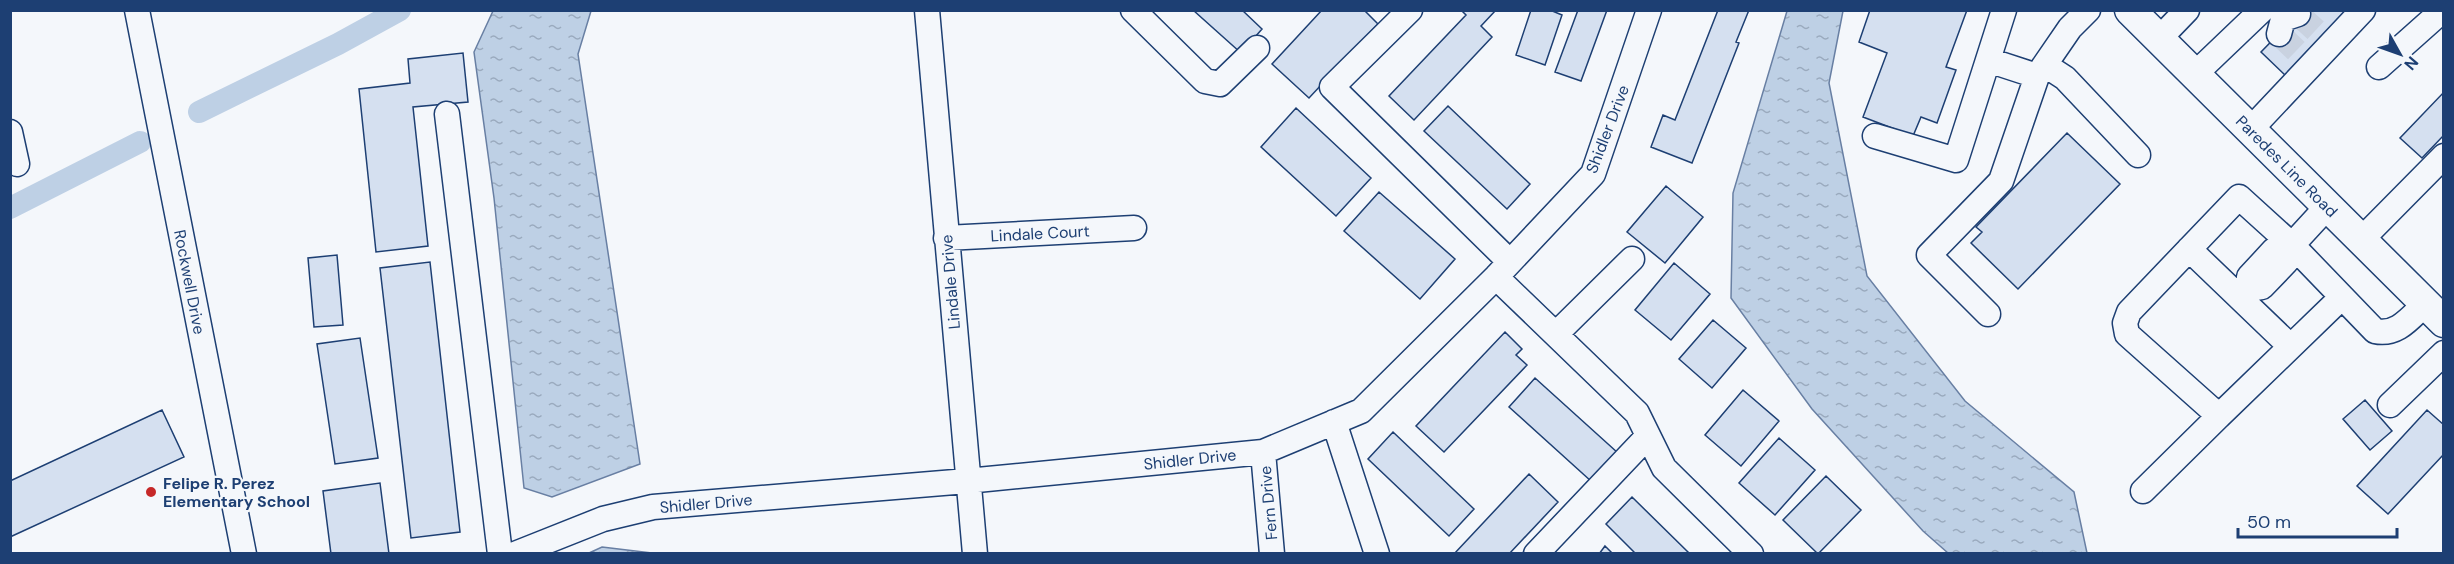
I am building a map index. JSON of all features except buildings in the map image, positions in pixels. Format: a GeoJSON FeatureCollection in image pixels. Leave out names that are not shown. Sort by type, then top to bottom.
{"type":"FeatureCollection","features":[{"type":"Feature","properties":{"kind":"main road","name":"Paredes Line Road"},"geometry":{"type":"LineString","coordinates":[[2130,10],[2434,313]]}},
{"type":"Feature","properties":{"kind":"street","name":"Rockwell Drive"},"geometry":{"type":"LineString","coordinates":[[137,10],[244,554]]}},
{"type":"Feature","properties":{"kind":"street","name":"Lindale Drive"},"geometry":{"type":"LineString","coordinates":[[927,10],[975,554]]}},
{"type":"Feature","properties":{"kind":"street"},"geometry":{"type":"LineString","coordinates":[[1133,10],[1205,81],[1220,84],[1257,48]]}},
{"type":"Feature","properties":{"kind":"street"},"geometry":{"type":"LineString","coordinates":[[1410,10],[1332,87],[1503,270],[1556,334],[1637,413],[1664,468],[1751,554]]}},
{"type":"Feature","properties":{"kind":"street","name":"Shidler Drive"},"geometry":{"type":"LineString","coordinates":[[515,554],[603,519],[653,507],[967,481],[1263,452],[1361,411],[1503,270],[1593,174],[1649,10]]}},
{"type":"Feature","properties":{"kind":"street"},"geometry":{"type":"LineString","coordinates":[[1875,136],[1956,160],[2004,10]]}},
{"type":"Feature","properties":{"kind":"street"},"geometry":{"type":"LineString","coordinates":[[1988,314],[1929,255],[2001,181],[2041,70],[2070,28],[2088,10]]}},
{"type":"Feature","properties":{"kind":"street"},"geometry":{"type":"LineString","coordinates":[[2159,39],[2187,10]]}},
{"type":"Feature","properties":{"kind":"street"},"geometry":{"type":"LineString","coordinates":[[2250,130],[2316,51],[2363,10]]}},
{"type":"Feature","properties":{"kind":"street"},"geometry":{"type":"LineString","coordinates":[[2379,67],[2443,10]]}},
{"type":"Feature","properties":{"kind":"street"},"geometry":{"type":"LineString","coordinates":[[2195,74],[2280,16]]}},
{"type":"Feature","properties":{"kind":"street"},"geometry":{"type":"LineString","coordinates":[[1988,60],[2041,70],[2065,78],[2138,154]]}},
{"type":"Feature","properties":{"kind":"street"},"geometry":{"type":"LineString","coordinates":[[447,114],[500,554]]}},
{"type":"Feature","properties":{"kind":"street"},"geometry":{"type":"LineString","coordinates":[[10,132],[17,164]]}},
{"type":"Feature","properties":{"kind":"street"},"geometry":{"type":"LineString","coordinates":[[2361,240],[2444,156]]}},
{"type":"Feature","properties":{"kind":"street"},"geometry":{"type":"LineString","coordinates":[[2219,416],[2127,334],[2124,323],[2129,312],[2239,197],[2288,249],[2342,297],[2375,331],[2386,334],[2394,332],[2434,313]]}},
{"type":"Feature","properties":{"kind":"street"},"geometry":{"type":"LineString","coordinates":[[2244,293],[2262,287],[2286,262],[2288,249],[2327,207]]}},
{"type":"Feature","properties":{"kind":"street","name":"Lindale Court"},"geometry":{"type":"LineString","coordinates":[[946,238],[1134,228]]}},
{"type":"Feature","properties":{"kind":"street"},"geometry":{"type":"LineString","coordinates":[[2189,249],[2244,293],[2290,346]]}},
{"type":"Feature","properties":{"kind":"street"},"geometry":{"type":"LineString","coordinates":[[1556,334],[1632,259]]}},
{"type":"Feature","properties":{"kind":"street"},"geometry":{"type":"LineString","coordinates":[[2143,491],[2342,297]]}},
{"type":"Feature","properties":{"kind":"street"},"geometry":{"type":"LineString","coordinates":[[2390,405],[2444,353]]}},
{"type":"Feature","properties":{"kind":"street"},"geometry":{"type":"LineString","coordinates":[[1334,422],[1377,554]]}},
{"type":"Feature","properties":{"kind":"street"},"geometry":{"type":"LineString","coordinates":[[1536,554],[1648,436]]}},
{"type":"Feature","properties":{"kind":"street","name":"Fern Drive"},"geometry":{"type":"LineString","coordinates":[[1263,452],[1272,554]]}},
{"type":"Feature","properties":{"kind":"water"},"geometry":{"type":"Polygon","coordinates":[[[493,11],[591,11],[578,54],[640,464],[552,497],[524,488],[494,198],[474,52],[493,11]]]}},
{"type":"Feature","properties":{"kind":"water"},"geometry":{"type":"Polygon","coordinates":[[[1787,11],[1843,11],[1829,83],[1867,276],[1965,401],[2074,492],[2087,553],[1948,553],[1923,531],[1812,409],[1731,298],[1733,193],[1787,11]]]}},
{"type":"Feature","properties":{"kind":"water"},"geometry":{"type":"Polygon","coordinates":[[[602,547],[652,553],[589,553],[602,547]]]}},
{"type":"Feature","properties":{"kind":"waterway"},"geometry":{"type":"LineString","coordinates":[[199,112],[338,44],[400,10]]}},
{"type":"Feature","properties":{"kind":"waterway"},"geometry":{"type":"LineString","coordinates":[[10,208],[140,142]]}},
{"type":"Feature","properties":{"kind":"tunnel"},"geometry":{"type":"LineString","coordinates":[[2298,14],[2323,37]]}},
{"type":"Feature","properties":{"kind":"tunnel"},"geometry":{"type":"LineString","coordinates":[[2279,34],[2303,57]]}},
{"type":"Feature","properties":{"kind":"place","name":"Felipe R. Perez Elementary School"},"geometry":{"type":"Point","coordinates":[151,492]}}]}
